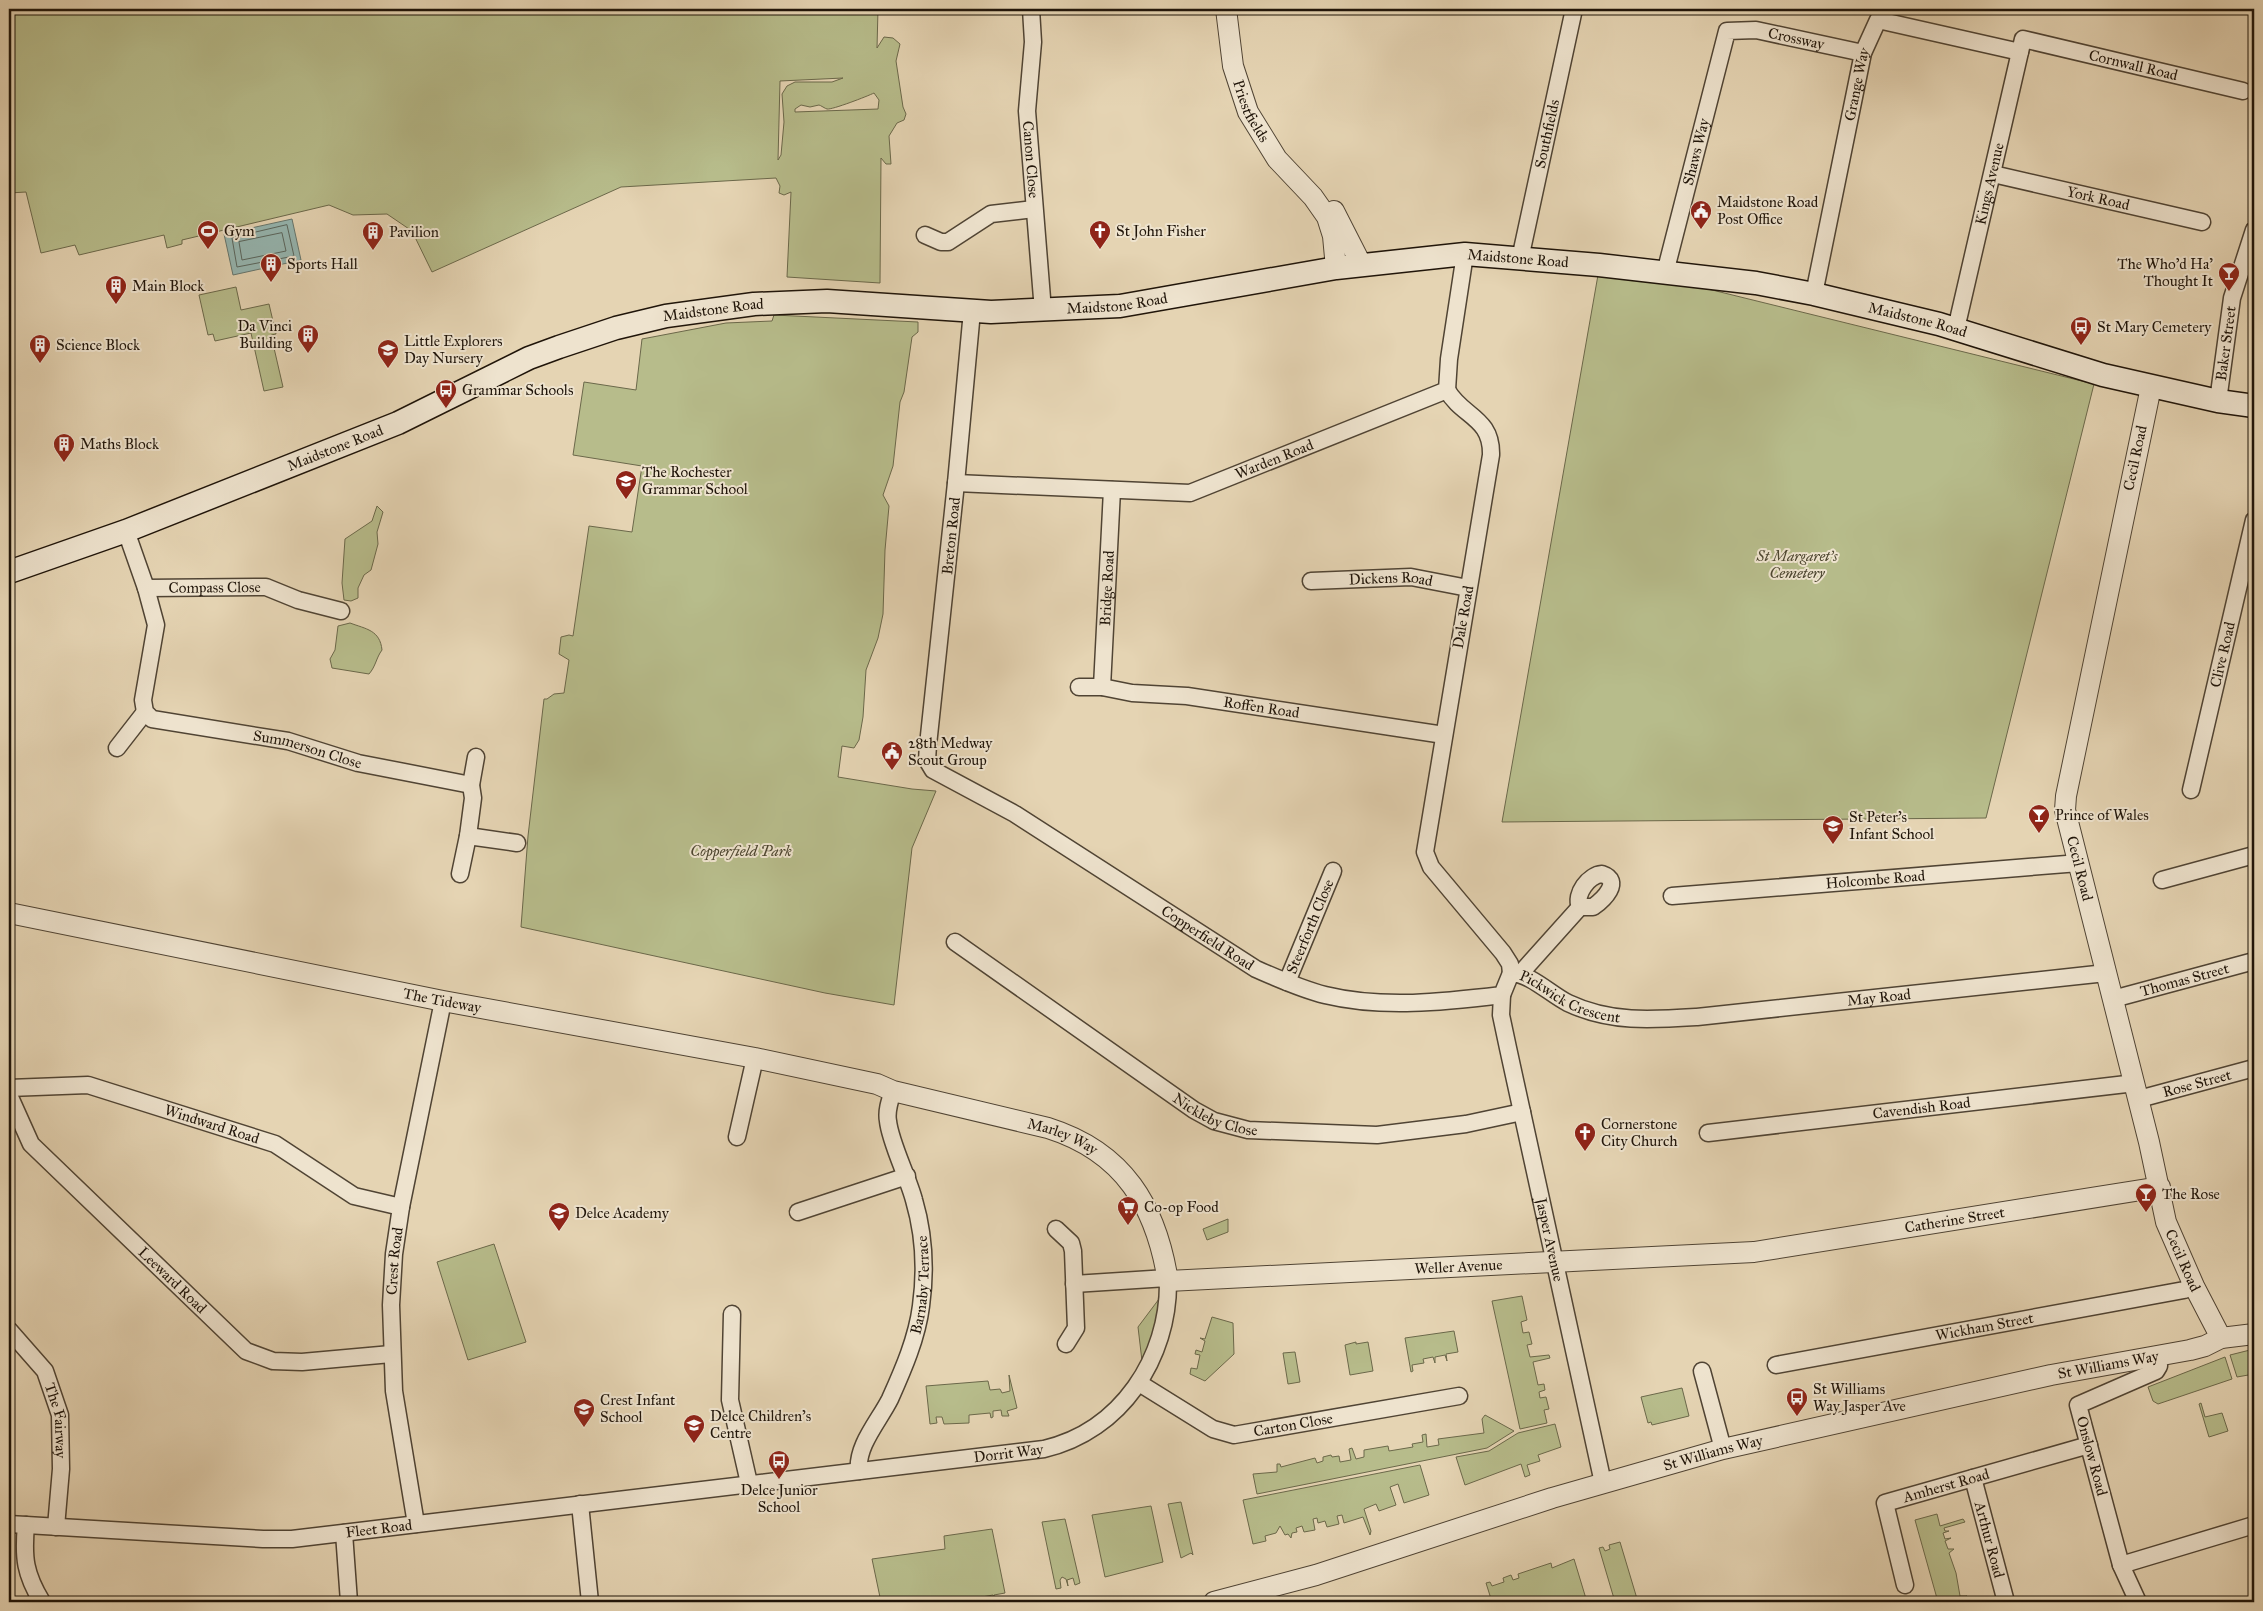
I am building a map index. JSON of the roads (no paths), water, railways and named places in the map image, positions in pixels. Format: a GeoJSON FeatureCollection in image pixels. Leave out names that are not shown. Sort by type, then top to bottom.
{"type":"FeatureCollection","features":[{"type":"Feature","properties":{"kind":"main road","name":"Maidstone Road"},"geometry":{"type":"LineString","coordinates":[[9,572],[126,531],[408,419],[537,355],[637,323],[719,308],[827,301],[972,311],[1043,311],[1120,306],[1361,264],[1465,254],[1665,272],[1756,283],[1814,294],[1956,329],[2103,375],[2218,401],[2254,406]]}},
{"type":"Feature","properties":{"kind":"street","name":"Canon Close"},"geometry":{"type":"LineString","coordinates":[[1032,9],[1033,42],[1027,111],[1043,311]]}},
{"type":"Feature","properties":{"kind":"street","name":"Priestfields"},"geometry":{"type":"LineString","coordinates":[[1226,9],[1233,66],[1248,112],[1277,159],[1313,197],[1330,225],[1336,268]]}},
{"type":"Feature","properties":{"kind":"street","name":"Southfields"},"geometry":{"type":"LineString","coordinates":[[1520,259],[1574,9]]}},
{"type":"Feature","properties":{"kind":"street","name":"Grange Way"},"geometry":{"type":"LineString","coordinates":[[1814,294],[1864,53],[1878,20],[2022,45]]}},
{"type":"Feature","properties":{"kind":"street","name":"Crossway"},"geometry":{"type":"LineString","coordinates":[[1727,31],[1756,30],[1864,53]]}},
{"type":"Feature","properties":{"kind":"street","name":"Shaws Way"},"geometry":{"type":"LineString","coordinates":[[1665,272],[1727,31]]}},
{"type":"Feature","properties":{"kind":"street","name":"Cornwall Road"},"geometry":{"type":"LineString","coordinates":[[2022,45],[2243,90]]}},
{"type":"Feature","properties":{"kind":"street","name":"Kings Avenue"},"geometry":{"type":"LineString","coordinates":[[1956,329],[2022,45]]}},
{"type":"Feature","properties":{"kind":"street","name":"York Road"},"geometry":{"type":"LineString","coordinates":[[1993,174],[2202,222]]}},
{"type":"Feature","properties":{"kind":"street","name":"Priestfields"},"geometry":{"type":"LineString","coordinates":[[1313,197],[1322,199],[1335,213],[1361,264]]}},
{"type":"Feature","properties":{"kind":"street"},"geometry":{"type":"LineString","coordinates":[[925,235],[941,242],[948,242],[993,214],[1034,209]]}},
{"type":"Feature","properties":{"kind":"street","name":"Baker Street"},"geometry":{"type":"LineString","coordinates":[[2218,401],[2232,298],[2254,230]]}},
{"type":"Feature","properties":{"kind":"street"},"geometry":{"type":"LineString","coordinates":[[1447,390],[1448,364],[1465,254]]}},
{"type":"Feature","properties":{"kind":"street","name":"Breton Road"},"geometry":{"type":"LineString","coordinates":[[927,760],[972,311]]}},
{"type":"Feature","properties":{"kind":"street","name":"Cecil Road"},"geometry":{"type":"LineString","coordinates":[[2151,387],[2066,796],[2066,819],[2137,1091],[2168,1226],[2194,1286],[2221,1338]]}},
{"type":"Feature","properties":{"kind":"street","name":"Warden Road"},"geometry":{"type":"LineString","coordinates":[[956,483],[1190,493],[1447,390]]}},
{"type":"Feature","properties":{"kind":"street","name":"Dale Road"},"geometry":{"type":"LineString","coordinates":[[1427,860],[1425,847],[1491,450],[1484,426],[1455,401],[1447,390]]}},
{"type":"Feature","properties":{"kind":"street","name":"Bridge Road"},"geometry":{"type":"LineString","coordinates":[[1102,687],[1112,490]]}},
{"type":"Feature","properties":{"kind":"street","name":"Clive Road"},"geometry":{"type":"LineString","coordinates":[[2190,790],[2254,520]]}},
{"type":"Feature","properties":{"kind":"street"},"geometry":{"type":"LineString","coordinates":[[117,748],[145,712],[143,700],[156,625],[146,588],[126,531]]}},
{"type":"Feature","properties":{"kind":"street","name":"Dickens Road"},"geometry":{"type":"LineString","coordinates":[[1311,581],[1411,577],[1468,588]]}},
{"type":"Feature","properties":{"kind":"street","name":"Compass Close"},"geometry":{"type":"LineString","coordinates":[[146,588],[266,586],[298,600],[341,611]]}},
{"type":"Feature","properties":{"kind":"street","name":"Roffen Road"},"geometry":{"type":"LineString","coordinates":[[1079,687],[1102,687],[1132,693],[1187,696],[1444,735]]}},
{"type":"Feature","properties":{"kind":"street","name":"Summerson Close"},"geometry":{"type":"LineString","coordinates":[[145,712],[152,719],[288,742],[358,763],[471,785]]}},
{"type":"Feature","properties":{"kind":"street"},"geometry":{"type":"LineString","coordinates":[[460,874],[468,836],[473,798],[471,785],[476,757]]}},
{"type":"Feature","properties":{"kind":"street","name":"Copperfield Road"},"geometry":{"type":"LineString","coordinates":[[927,760],[933,770],[1015,814],[1256,969],[1287,982],[1326,995],[1393,1004],[1430,1003],[1502,995]]}},
{"type":"Feature","properties":{"kind":"street"},"geometry":{"type":"LineString","coordinates":[[468,836],[517,844]]}},
{"type":"Feature","properties":{"kind":"street"},"geometry":{"type":"LineString","coordinates":[[2162,880],[2254,855]]}},
{"type":"Feature","properties":{"kind":"street","name":"Pickwick Crescent"},"geometry":{"type":"LineString","coordinates":[[1427,860],[1503,953],[1515,973],[1587,1011],[1619,1019],[1651,1020]]}},
{"type":"Feature","properties":{"kind":"street","name":"Holcombe Road"},"geometry":{"type":"LineString","coordinates":[[1672,896],[2079,863]]}},
{"type":"Feature","properties":{"kind":"street","name":"Steerforth Close"},"geometry":{"type":"LineString","coordinates":[[1287,982],[1333,872]]}},
{"type":"Feature","properties":{"kind":"street"},"geometry":{"type":"LineString","coordinates":[[1502,995],[1515,973],[1580,907]]}},
{"type":"Feature","properties":{"kind":"street","name":"The Tideway"},"geometry":{"type":"LineString","coordinates":[[9,913],[443,1001],[755,1058],[885,1087]]}},
{"type":"Feature","properties":{"kind":"street","name":"Nickleby Close"},"geometry":{"type":"LineString","coordinates":[[955,942],[1186,1104],[1214,1121],[1248,1130],[1377,1134],[1466,1124],[1522,1112]]}},
{"type":"Feature","properties":{"kind":"street","name":"Thomas Street"},"geometry":{"type":"LineString","coordinates":[[2113,999],[2254,961]]}},
{"type":"Feature","properties":{"kind":"street","name":"May Road"},"geometry":{"type":"LineString","coordinates":[[1651,1020],[1697,1017],[2106,973]]}},
{"type":"Feature","properties":{"kind":"street","name":"Jasper Avenue"},"geometry":{"type":"LineString","coordinates":[[1502,995],[1502,1018],[1603,1483]]}},
{"type":"Feature","properties":{"kind":"street","name":"Crest Road"},"geometry":{"type":"LineString","coordinates":[[416,1524],[394,1391],[391,1354],[394,1254],[401,1207],[443,1001]]}},
{"type":"Feature","properties":{"kind":"street"},"geometry":{"type":"LineString","coordinates":[[737,1138],[755,1058]]}},
{"type":"Feature","properties":{"kind":"street","name":"Rose Street"},"geometry":{"type":"LineString","coordinates":[[2137,1091],[2254,1068]]}},
{"type":"Feature","properties":{"kind":"street","name":"Windward Road"},"geometry":{"type":"LineString","coordinates":[[9,1088],[88,1085],[275,1144],[354,1196],[401,1207]]}},
{"type":"Feature","properties":{"kind":"street","name":"Barnaby Terrace"},"geometry":{"type":"LineString","coordinates":[[859,1471],[858,1457],[894,1390],[908,1354],[920,1316],[923,1280],[922,1241],[907,1176],[888,1122],[885,1087]]}},
{"type":"Feature","properties":{"kind":"street","name":"Marley Way"},"geometry":{"type":"LineString","coordinates":[[885,1087],[1048,1128],[1094,1149],[1131,1183],[1143,1200],[1160,1241],[1167,1280]]}},
{"type":"Feature","properties":{"kind":"street","name":"Cavendish Road"},"geometry":{"type":"LineString","coordinates":[[1708,1133],[2137,1091]]}},
{"type":"Feature","properties":{"kind":"street","name":"Leeward Road"},"geometry":{"type":"LineString","coordinates":[[9,1095],[31,1144],[246,1351],[273,1360],[302,1362],[391,1354]]}},
{"type":"Feature","properties":{"kind":"street"},"geometry":{"type":"LineString","coordinates":[[798,1212],[907,1176]]}},
{"type":"Feature","properties":{"kind":"street","name":"Catherine Street"},"geometry":{"type":"LineString","coordinates":[[1750,1252],[2160,1188]]}},
{"type":"Feature","properties":{"kind":"street"},"geometry":{"type":"LineString","coordinates":[[1056,1229],[1072,1246],[1076,1328],[1066,1344]]}},
{"type":"Feature","properties":{"kind":"street","name":"Weller Avenue"},"geometry":{"type":"LineString","coordinates":[[1167,1280],[1750,1252]]}},
{"type":"Feature","properties":{"kind":"street"},"geometry":{"type":"LineString","coordinates":[[1074,1284],[1167,1280]]}},
{"type":"Feature","properties":{"kind":"street","name":"Dorrit Way"},"geometry":{"type":"LineString","coordinates":[[749,1484],[1048,1448],[1079,1436],[1096,1426],[1122,1404],[1148,1369],[1160,1341],[1167,1308],[1167,1280]]}},
{"type":"Feature","properties":{"kind":"street","name":"Wickham Street"},"geometry":{"type":"LineString","coordinates":[[1776,1365],[2185,1290],[2194,1286]]}},
{"type":"Feature","properties":{"kind":"street"},"geometry":{"type":"LineString","coordinates":[[732,1314],[730,1400],[749,1484]]}},
{"type":"Feature","properties":{"kind":"street","name":"The Fairway"},"geometry":{"type":"LineString","coordinates":[[9,1330],[45,1371],[60,1415],[61,1469],[56,1527]]}},
{"type":"Feature","properties":{"kind":"street","name":"St Williams Way"},"geometry":{"type":"LineString","coordinates":[[1214,1602],[1402,1549],[1603,1483],[1723,1449],[2041,1377],[2202,1348],[2221,1338],[2254,1334]]}},
{"type":"Feature","properties":{"kind":"street","name":"Onslow Road"},"geometry":{"type":"LineString","coordinates":[[2138,1602],[2121,1565],[2079,1404],[2156,1370],[2159,1366],[2158,1355]]}},
{"type":"Feature","properties":{"kind":"street"},"geometry":{"type":"LineString","coordinates":[[1702,1371],[1723,1449]]}},
{"type":"Feature","properties":{"kind":"street","name":"Carton Close"},"geometry":{"type":"LineString","coordinates":[[1139,1383],[1213,1428],[1234,1435],[1249,1434],[1459,1396]]}},
{"type":"Feature","properties":{"kind":"street","name":"Amherst Road"},"geometry":{"type":"LineString","coordinates":[[1905,1585],[1885,1503],[2089,1445]]}},
{"type":"Feature","properties":{"kind":"street","name":"Arthur Road"},"geometry":{"type":"LineString","coordinates":[[1973,1478],[2006,1602]]}},
{"type":"Feature","properties":{"kind":"street","name":"Fleet Road"},"geometry":{"type":"LineString","coordinates":[[9,1524],[270,1539],[416,1524],[749,1484]]}},
{"type":"Feature","properties":{"kind":"street"},"geometry":{"type":"LineString","coordinates":[[580,1504],[590,1602]]}},
{"type":"Feature","properties":{"kind":"street"},"geometry":{"type":"LineString","coordinates":[[2121,1565],[2254,1525]]}},
{"type":"Feature","properties":{"kind":"street"},"geometry":{"type":"LineString","coordinates":[[26,1526],[25,1568],[30,1583],[42,1602]]}},
{"type":"Feature","properties":{"kind":"street"},"geometry":{"type":"LineString","coordinates":[[344,1532],[349,1602]]}},
{"type":"Feature","properties":{"kind":"water"},"geometry":{"type":"Polygon","coordinates":[[[292,219],[301,260],[233,275],[224,234],[292,219]]]}},
{"type":"Feature","properties":{"kind":"place","name":"Maidstone Road Post Office"},"geometry":{"type":"Point","coordinates":[1701,230]}},
{"type":"Feature","properties":{"kind":"place","name":"Gym"},"geometry":{"type":"Point","coordinates":[208,250]}},
{"type":"Feature","properties":{"kind":"place","name":"St John Fisher"},"geometry":{"type":"Point","coordinates":[1100,250]}},
{"type":"Feature","properties":{"kind":"place","name":"Pavilion"},"geometry":{"type":"Point","coordinates":[373,251]}},
{"type":"Feature","properties":{"kind":"place","name":"Sports Hall"},"geometry":{"type":"Point","coordinates":[271,283]}},
{"type":"Feature","properties":{"kind":"place","name":"The Who'd Ha' Thought It"},"geometry":{"type":"Point","coordinates":[2229,292]}},
{"type":"Feature","properties":{"kind":"place","name":"Main Block"},"geometry":{"type":"Point","coordinates":[116,305]}},
{"type":"Feature","properties":{"kind":"place","name":"St Mary Cemetery"},"geometry":{"type":"Point","coordinates":[2081,346]}},
{"type":"Feature","properties":{"kind":"place","name":"Da Vinci Building"},"geometry":{"type":"Point","coordinates":[308,354]}},
{"type":"Feature","properties":{"kind":"place","name":"Science Block"},"geometry":{"type":"Point","coordinates":[40,364]}},
{"type":"Feature","properties":{"kind":"place","name":"Little Explorers Day Nursery"},"geometry":{"type":"Point","coordinates":[388,369]}},
{"type":"Feature","properties":{"kind":"place","name":"Grammar Schools"},"geometry":{"type":"Point","coordinates":[446,409]}},
{"type":"Feature","properties":{"kind":"place","name":"Maths Block"},"geometry":{"type":"Point","coordinates":[64,463]}},
{"type":"Feature","properties":{"kind":"place","name":"The Rochester Grammar School"},"geometry":{"type":"Point","coordinates":[626,500]}},
{"type":"Feature","properties":{"kind":"place","name":"28th Medway Scout Group"},"geometry":{"type":"Point","coordinates":[892,771]}},
{"type":"Feature","properties":{"kind":"place","name":"Prince of Wales"},"geometry":{"type":"Point","coordinates":[2039,834]}},
{"type":"Feature","properties":{"kind":"place","name":"St Peter's Infant School"},"geometry":{"type":"Point","coordinates":[1833,845]}},
{"type":"Feature","properties":{"kind":"place","name":"Cornerstone City Church"},"geometry":{"type":"Point","coordinates":[1585,1152]}},
{"type":"Feature","properties":{"kind":"place","name":"The Rose"},"geometry":{"type":"Point","coordinates":[2146,1213]}},
{"type":"Feature","properties":{"kind":"place","name":"Co-op Food"},"geometry":{"type":"Point","coordinates":[1128,1226]}},
{"type":"Feature","properties":{"kind":"place","name":"Delce Academy"},"geometry":{"type":"Point","coordinates":[559,1232]}},
{"type":"Feature","properties":{"kind":"place","name":"St Williams Way Jasper Ave"},"geometry":{"type":"Point","coordinates":[1797,1417]}},
{"type":"Feature","properties":{"kind":"place","name":"Crest Infant School"},"geometry":{"type":"Point","coordinates":[584,1428]}},
{"type":"Feature","properties":{"kind":"place","name":"Delce Children's Centre"},"geometry":{"type":"Point","coordinates":[694,1444]}},
{"type":"Feature","properties":{"kind":"place","name":"Delce Junior School"},"geometry":{"type":"Point","coordinates":[779,1480]}},
{"type":"Feature","properties":{"kind":"park label","name":"St Margaret's Cemetery"},"geometry":{"type":"Point","coordinates":[1797,564]}},
{"type":"Feature","properties":{"kind":"park label","name":"Copperfield Park"},"geometry":{"type":"Point","coordinates":[741,851]}}]}
